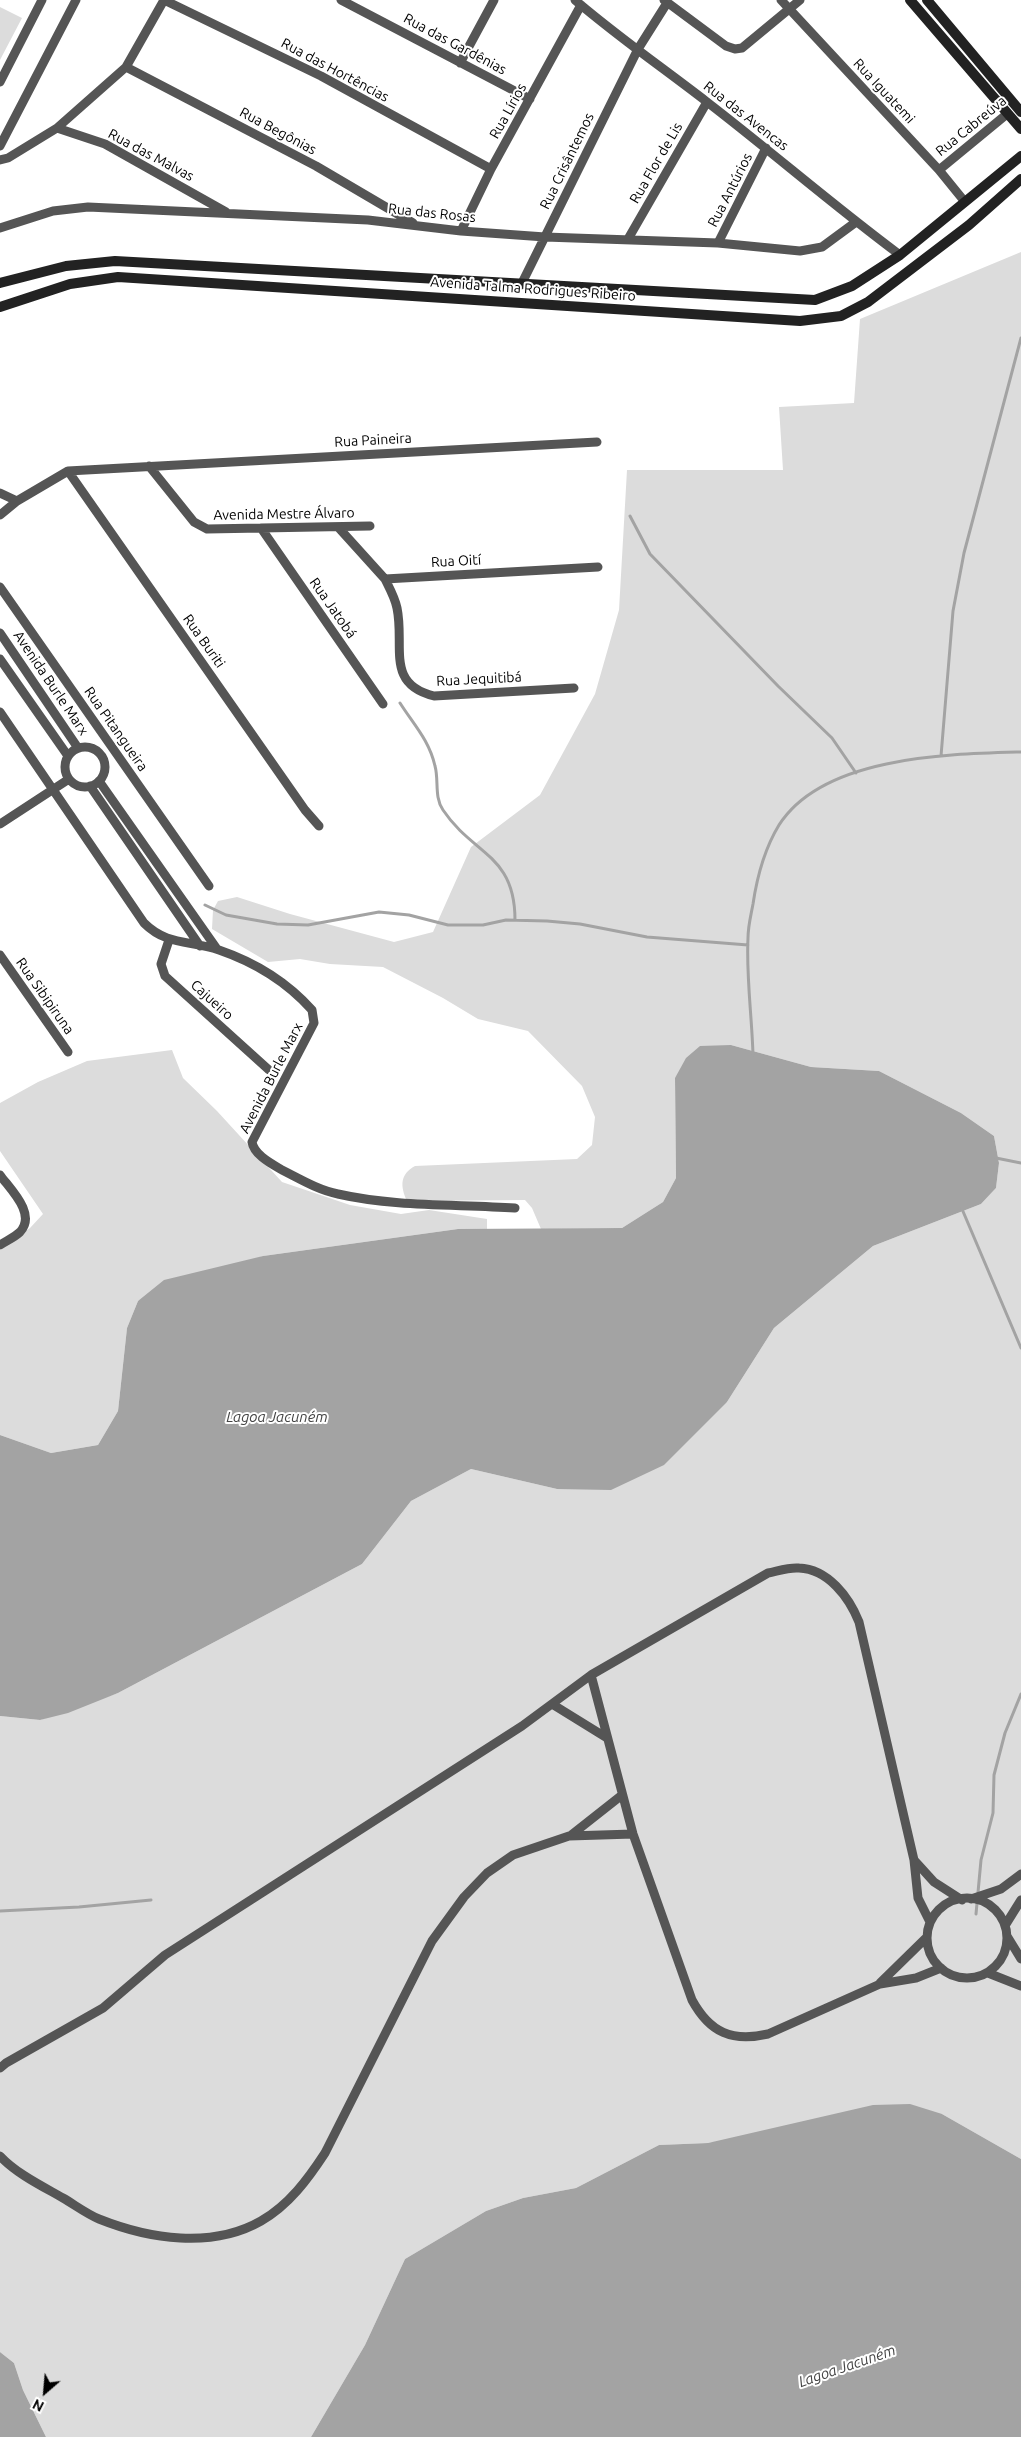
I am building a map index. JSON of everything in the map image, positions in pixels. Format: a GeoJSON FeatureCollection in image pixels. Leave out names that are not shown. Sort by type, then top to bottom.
{"type":"FeatureCollection","features":[{"type":"Feature","properties":{"kind":"main road"},"geometry":{"type":"LineString","coordinates":[[910,0],[1021,128]]}},
{"type":"Feature","properties":{"kind":"main road"},"geometry":{"type":"LineString","coordinates":[[927,0],[1019,107]]}},
{"type":"Feature","properties":{"kind":"main road","name":"Rua Cabreúva"},"geometry":{"type":"LineString","coordinates":[[1007,114],[1019,107]]}},
{"type":"Feature","properties":{"kind":"main road","name":"Avenida Talma Rodrigues Ribeiro"},"geometry":{"type":"LineString","coordinates":[[0,283],[66,266],[115,261],[815,300],[852,286],[900,255],[1021,156]]}},
{"type":"Feature","properties":{"kind":"main road","name":"Avenida Talma Rodrigues Ribeiro"},"geometry":{"type":"LineString","coordinates":[[0,307],[70,284],[118,277],[800,321],[841,316],[868,302],[969,224],[1021,179]]}},
{"type":"Feature","properties":{"kind":"street"},"geometry":{"type":"LineString","coordinates":[[0,82],[42,0]]}},
{"type":"Feature","properties":{"kind":"street"},"geometry":{"type":"LineString","coordinates":[[0,146],[76,0]]}},
{"type":"Feature","properties":{"kind":"street"},"geometry":{"type":"LineString","coordinates":[[0,160],[8,158],[57,128],[126,67],[164,0]]}},
{"type":"Feature","properties":{"kind":"street","name":"Rua das Hortências"},"geometry":{"type":"LineString","coordinates":[[164,0],[321,76],[491,169]]}},
{"type":"Feature","properties":{"kind":"street","name":"Rua das Gardênias"},"geometry":{"type":"LineString","coordinates":[[341,0],[530,99]]}},
{"type":"Feature","properties":{"kind":"street"},"geometry":{"type":"LineString","coordinates":[[460,62],[494,0]]}},
{"type":"Feature","properties":{"kind":"street","name":"Rua Iguatemi"},"geometry":{"type":"LineString","coordinates":[[781,0],[939,170],[965,202]]}},
{"type":"Feature","properties":{"kind":"street"},"geometry":{"type":"LineString","coordinates":[[666,2],[726,46],[735,49],[742,48],[800,0]]}},
{"type":"Feature","properties":{"kind":"street","name":"Rua Crisântemos"},"geometry":{"type":"LineString","coordinates":[[521,285],[638,49],[666,2]]}},
{"type":"Feature","properties":{"kind":"street","name":"Rua Lírios"},"geometry":{"type":"LineString","coordinates":[[462,231],[491,169],[530,99],[578,3]]}},
{"type":"Feature","properties":{"kind":"street","name":"Rua das Avencas"},"geometry":{"type":"LineString","coordinates":[[578,3],[766,148],[856,222],[900,255]]}},
{"type":"Feature","properties":{"kind":"street","name":"Rua Begônias"},"geometry":{"type":"LineString","coordinates":[[126,67],[316,166],[416,224]]}},
{"type":"Feature","properties":{"kind":"street","name":"Rua Flor de Lis"},"geometry":{"type":"LineString","coordinates":[[628,238],[707,102]]}},
{"type":"Feature","properties":{"kind":"street","name":"Rua Cabreúva"},"geometry":{"type":"LineString","coordinates":[[939,170],[1007,114]]}},
{"type":"Feature","properties":{"kind":"street","name":"Rua das Malvas"},"geometry":{"type":"LineString","coordinates":[[57,128],[105,144],[228,213]]}},
{"type":"Feature","properties":{"kind":"street","name":"Rua Antúrios"},"geometry":{"type":"LineString","coordinates":[[718,243],[766,148]]}},
{"type":"Feature","properties":{"kind":"street","name":"Rua das Rosas"},"geometry":{"type":"LineString","coordinates":[[0,228],[52,211],[88,207],[416,224],[462,231],[545,237],[628,238],[718,243],[800,251],[822,247],[856,222]]}},
{"type":"Feature","properties":{"kind":"street","name":"Rua Paineira"},"geometry":{"type":"LineString","coordinates":[[149,466],[597,442]]}},
{"type":"Feature","properties":{"kind":"street"},"geometry":{"type":"LineString","coordinates":[[0,515],[16,501],[68,471],[149,466]]}},
{"type":"Feature","properties":{"kind":"street","name":"Avenida Mestre Álvaro"},"geometry":{"type":"LineString","coordinates":[[149,466],[194,522],[207,529],[370,526]]}},
{"type":"Feature","properties":{"kind":"street","name":"Rua Buriti"},"geometry":{"type":"LineString","coordinates":[[68,471],[305,810],[319,826]]}},
{"type":"Feature","properties":{"kind":"street"},"geometry":{"type":"LineString","coordinates":[[0,493],[16,501]]}},
{"type":"Feature","properties":{"kind":"street"},"geometry":{"type":"LineString","coordinates":[[338,527],[385,579]]}},
{"type":"Feature","properties":{"kind":"street","name":"Rua Jatobá"},"geometry":{"type":"LineString","coordinates":[[261,528],[383,704]]}},
{"type":"Feature","properties":{"kind":"street","name":"Rua Oití"},"geometry":{"type":"LineString","coordinates":[[385,579],[598,567]]}},
{"type":"Feature","properties":{"kind":"street","name":"Rua Jequitibá"},"geometry":{"type":"LineString","coordinates":[[385,579],[397,609],[402,674],[408,684],[418,692],[434,696],[574,688]]}},
{"type":"Feature","properties":{"kind":"street","name":"Rua Pitangueira"},"geometry":{"type":"LineString","coordinates":[[0,586],[209,886]]}},
{"type":"Feature","properties":{"kind":"street","name":"Avenida Burle Marx"},"geometry":{"type":"LineString","coordinates":[[0,633],[78,748]]}},
{"type":"Feature","properties":{"kind":"street","name":"Avenida Burle Marx"},"geometry":{"type":"LineString","coordinates":[[0,659],[68,756]]}},
{"type":"Feature","properties":{"kind":"street","name":"Avenida Burle Marx"},"geometry":{"type":"LineString","coordinates":[[0,712],[144,922],[153,932],[169,940],[217,949],[278,979],[304,1000],[315,1016],[314,1023],[252,1142],[253,1146],[269,1163],[312,1186],[336,1194],[376,1200],[516,1208]]}},
{"type":"Feature","properties":{"kind":"street"},"geometry":{"type":"LineString","coordinates":[[78,748],[92,748],[102,757],[105,769],[99,781],[90,786],[80,786],[69,779],[65,768],[68,756],[78,748]]}},
{"type":"Feature","properties":{"kind":"street"},"geometry":{"type":"LineString","coordinates":[[102,757],[113,749]]}},
{"type":"Feature","properties":{"kind":"street"},"geometry":{"type":"LineString","coordinates":[[0,824],[52,788],[69,779]]}},
{"type":"Feature","properties":{"kind":"street","name":"Avenida Burle Marx"},"geometry":{"type":"LineString","coordinates":[[99,781],[217,949]]}},
{"type":"Feature","properties":{"kind":"street"},"geometry":{"type":"LineString","coordinates":[[90,786],[200,946]]}},
{"type":"Feature","properties":{"kind":"street","name":"Cajueiro"},"geometry":{"type":"LineString","coordinates":[[169,940],[162,964],[165,976],[269,1070]]}},
{"type":"Feature","properties":{"kind":"street","name":"Rua Sibipiruna"},"geometry":{"type":"LineString","coordinates":[[0,955],[68,1052]]}},
{"type":"Feature","properties":{"kind":"street"},"geometry":{"type":"LineString","coordinates":[[0,1175],[24,1208],[26,1216],[20,1232],[0,1245]]}},
{"type":"Feature","properties":{"kind":"street"},"geometry":{"type":"LineString","coordinates":[[0,2068],[103,2008],[165,1955],[522,1726],[591,1675],[768,1573],[799,1568],[821,1574],[838,1588],[851,1603],[859,1622],[914,1860],[918,1898],[930,1922]]}},
{"type":"Feature","properties":{"kind":"street"},"geometry":{"type":"LineString","coordinates":[[591,1675],[633,1834],[692,2000],[701,2016],[715,2029],[732,2036],[750,2038],[768,2034],[880,1984],[916,1978],[940,1968]]}},
{"type":"Feature","properties":{"kind":"street"},"geometry":{"type":"LineString","coordinates":[[552,1704],[607,1738]]}},
{"type":"Feature","properties":{"kind":"street"},"geometry":{"type":"LineString","coordinates":[[569,1836],[622,1795]]}},
{"type":"Feature","properties":{"kind":"street"},"geometry":{"type":"LineString","coordinates":[[0,2156],[22,2174],[98,2219],[136,2231],[169,2237],[200,2239],[229,2234],[260,2221],[286,2202],[308,2180],[325,2153],[432,1941],[464,1897],[487,1874],[513,1856],[569,1836],[633,1834]]}},
{"type":"Feature","properties":{"kind":"street"},"geometry":{"type":"LineString","coordinates":[[914,1860],[934,1882],[966,1899],[987,1904],[1006,1924]]}},
{"type":"Feature","properties":{"kind":"street"},"geometry":{"type":"LineString","coordinates":[[1021,1874],[1001,1889],[966,1899],[954,1900],[940,1909],[930,1922],[927,1937],[930,1955],[940,1968],[955,1977],[972,1978],[988,1973],[1000,1961],[1007,1947],[1006,1924],[1021,1900]]}},
{"type":"Feature","properties":{"kind":"street"},"geometry":{"type":"LineString","coordinates":[[1006,1935],[1021,1960]]}},
{"type":"Feature","properties":{"kind":"street"},"geometry":{"type":"LineString","coordinates":[[880,1984],[927,1937]]}},
{"type":"Feature","properties":{"kind":"street"},"geometry":{"type":"LineString","coordinates":[[988,1973],[1021,1986]]}},
{"type":"Feature","properties":{"kind":"shaded area"},"geometry":{"type":"Polygon","coordinates":[[[0,7],[22,18],[0,60],[0,7]]]}},
{"type":"Feature","properties":{"kind":"shaded area"},"geometry":{"type":"Polygon","coordinates":[[[1021,252],[1021,2159],[942,2114],[708,2143],[659,2145],[576,2188],[523,2198],[486,2211],[405,2259],[365,2345],[311,2437],[46,2437],[23,2390],[14,2363],[0,2352],[0,1716],[40,1720],[118,1693],[362,1564],[411,1501],[471,1469],[557,1489],[727,1402],[774,1328],[873,1246],[981,1204],[996,1188],[999,1163],[994,1136],[961,1113],[879,1071],[811,1067],[731,1045],[675,1078],[676,1178],[663,1202],[622,1228],[541,1229],[532,1208],[525,1200],[407,1201],[402,1185],[406,1173],[415,1166],[577,1159],[592,1145],[595,1117],[582,1086],[528,1031],[478,1019],[443,998],[383,967],[330,964],[300,959],[268,962],[212,929],[213,910],[218,901],[237,897],[290,914],[394,942],[433,932],[471,847],[540,795],[595,694],[619,610],[627,470],[783,470],[779,407],[854,403],[860,319],[1021,252]]]}},
{"type":"Feature","properties":{"kind":"shaded area"},"geometry":{"type":"Polygon","coordinates":[[[172,1050],[183,1078],[217,1111],[282,1182],[350,1205],[401,1214],[429,1210],[487,1219],[487,1229],[458,1229],[263,1256],[138,1301],[127,1328],[118,1411],[98,1445],[51,1453],[0,1435],[0,1250],[30,1228],[43,1214],[0,1151],[0,1103],[38,1082],[87,1061],[172,1050]]]}},
{"type":"Feature","properties":{"kind":"water","name":"Lagoa Jacuném"},"geometry":{"type":"Polygon","coordinates":[[[731,1045],[811,1067],[879,1071],[961,1113],[994,1136],[999,1163],[996,1188],[981,1204],[873,1246],[774,1328],[727,1402],[664,1465],[611,1490],[557,1489],[471,1469],[411,1501],[362,1564],[118,1693],[68,1713],[40,1720],[0,1716],[0,1435],[51,1453],[98,1445],[118,1411],[127,1328],[138,1301],[164,1280],[263,1256],[458,1229],[622,1228],[663,1202],[676,1178],[675,1078],[686,1058],[700,1046],[731,1045]]]}},
{"type":"Feature","properties":{"kind":"water","name":"Lagoa Jacuném"},"geometry":{"type":"Polygon","coordinates":[[[910,2104],[942,2114],[1021,2159],[1021,2437],[311,2437],[365,2345],[405,2259],[486,2211],[523,2198],[576,2188],[659,2145],[708,2143],[873,2105],[910,2104]]]}},
{"type":"Feature","properties":{"kind":"water"},"geometry":{"type":"Polygon","coordinates":[[[0,2352],[14,2363],[23,2390],[46,2437],[0,2437],[0,2352]]]}},
{"type":"Feature","properties":{"kind":"waterway"},"geometry":{"type":"LineString","coordinates":[[941,756],[953,611],[964,553],[1021,338]]}},
{"type":"Feature","properties":{"kind":"waterway"},"geometry":{"type":"LineString","coordinates":[[630,516],[650,554],[778,686],[832,738],[856,773]]}},
{"type":"Feature","properties":{"kind":"waterway"},"geometry":{"type":"LineString","coordinates":[[400,703],[429,748],[436,771],[440,805],[455,825],[500,868],[508,881],[513,898],[515,920]]}},
{"type":"Feature","properties":{"kind":"waterway"},"geometry":{"type":"LineString","coordinates":[[753,1055],[748,967],[750,921],[759,873],[770,843],[779,825],[799,802],[825,785],[856,772],[889,763],[959,755],[1021,752]]}},
{"type":"Feature","properties":{"kind":"waterway"},"geometry":{"type":"LineString","coordinates":[[205,905],[226,915],[277,924],[308,925],[379,912],[409,915],[448,925],[483,925],[506,920],[547,921],[580,924],[647,937],[748,945]]}},
{"type":"Feature","properties":{"kind":"waterway"},"geometry":{"type":"LineString","coordinates":[[996,1158],[1021,1163]]}},
{"type":"Feature","properties":{"kind":"waterway"},"geometry":{"type":"LineString","coordinates":[[962,1209],[1021,1348]]}},
{"type":"Feature","properties":{"kind":"waterway"},"geometry":{"type":"LineString","coordinates":[[976,1914],[981,1860],[993,1813],[994,1775],[1005,1733],[1021,1694]]}},
{"type":"Feature","properties":{"kind":"waterway"},"geometry":{"type":"LineString","coordinates":[[0,1911],[79,1907],[151,1900]]}}]}
